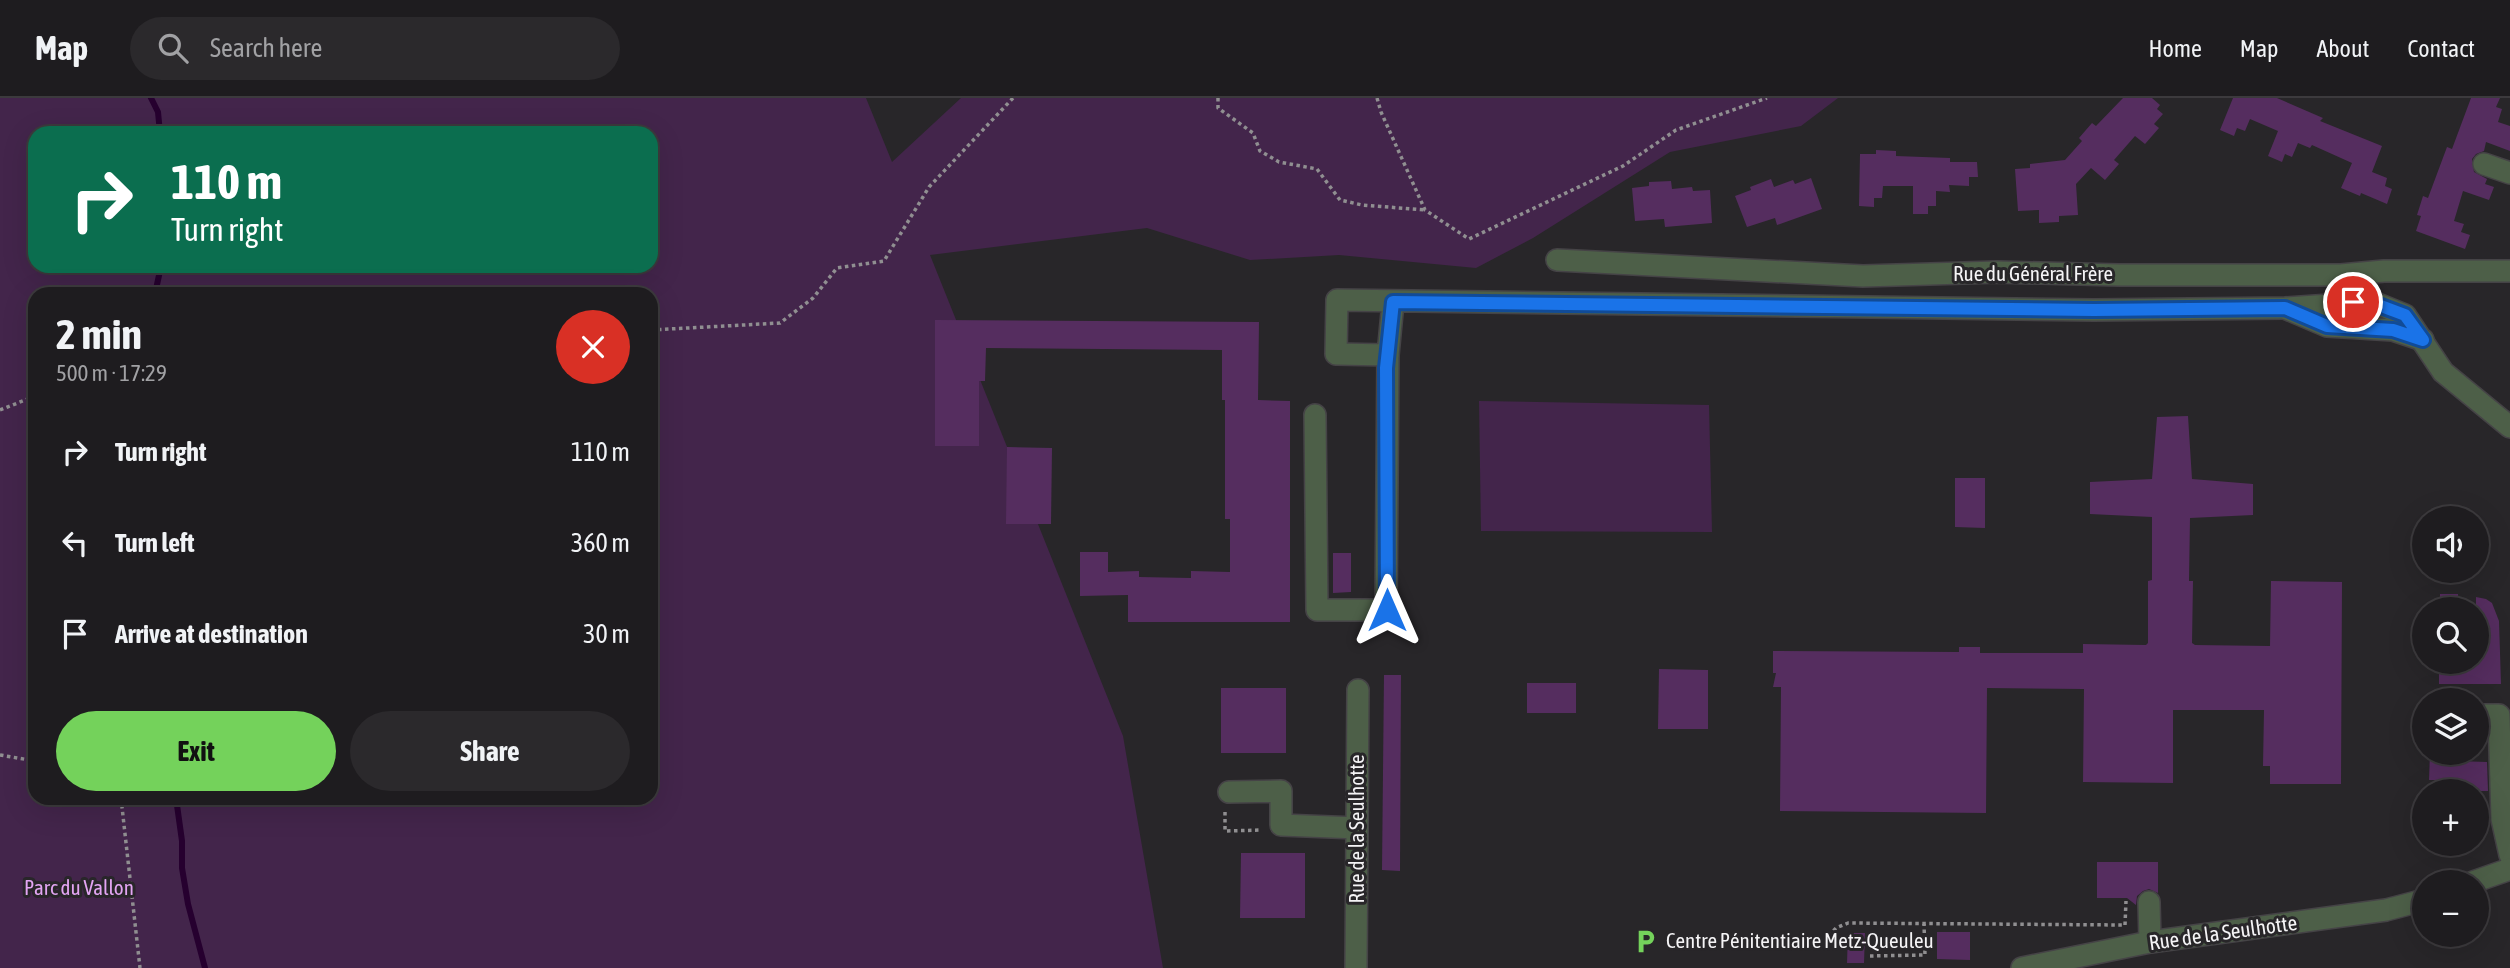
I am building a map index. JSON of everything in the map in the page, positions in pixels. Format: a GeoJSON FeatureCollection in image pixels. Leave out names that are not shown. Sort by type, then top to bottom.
{"type":"FeatureCollection","features":[{"type":"Feature","properties":{"kind":"street"},"geometry":{"type":"LineString","coordinates":[[2484,164],[2510,173]]}},
{"type":"Feature","properties":{"kind":"street","name":"Rue du Général Frère"},"geometry":{"type":"LineString","coordinates":[[1557,260],[1863,276],[1997,272],[2341,275],[2384,271],[2510,269]]}},
{"type":"Feature","properties":{"kind":"street"},"geometry":{"type":"LineString","coordinates":[[1388,355],[1336,354],[1337,300],[2094,310],[2285,308],[2373,303],[2405,315],[2443,372],[2510,427]]}},
{"type":"Feature","properties":{"kind":"street"},"geometry":{"type":"LineString","coordinates":[[1315,415],[1317,610],[1387,610],[1388,355],[1393,302]]}},
{"type":"Feature","properties":{"kind":"street","name":"Rue de la Seulhotte"},"geometry":{"type":"LineString","coordinates":[[1356,968],[1357,691]]}},
{"type":"Feature","properties":{"kind":"street"},"geometry":{"type":"LineString","coordinates":[[2489,715],[2499,715],[2502,818],[2510,855]]}},
{"type":"Feature","properties":{"kind":"street"},"geometry":{"type":"LineString","coordinates":[[1229,792],[1281,791],[1281,825],[1357,828]]}},
{"type":"Feature","properties":{"kind":"street"},"geometry":{"type":"LineString","coordinates":[[2489,876],[2510,869]]}},
{"type":"Feature","properties":{"kind":"street"},"geometry":{"type":"LineString","coordinates":[[2149,902],[2150,942]]}},
{"type":"Feature","properties":{"kind":"street","name":"Rue de la Seulhotte"},"geometry":{"type":"LineString","coordinates":[[2022,968],[2150,942],[2386,911],[2412,903]]}},
{"type":"Feature","properties":{"kind":"path"},"geometry":{"type":"LineString","coordinates":[[658,330],[780,323],[813,298],[837,268],[884,261],[929,187],[1013,98]]}},
{"type":"Feature","properties":{"kind":"path"},"geometry":{"type":"LineString","coordinates":[[1218,98],[1218,108],[1253,133],[1260,151],[1279,162],[1317,170],[1340,200],[1362,205],[1425,210],[1469,239],[1623,166],[1676,130],[1766,98]]}},
{"type":"Feature","properties":{"kind":"path"},"geometry":{"type":"LineString","coordinates":[[1377,98],[1425,210]]}},
{"type":"Feature","properties":{"kind":"path"},"geometry":{"type":"LineString","coordinates":[[0,410],[28,399]]}},
{"type":"Feature","properties":{"kind":"path"},"geometry":{"type":"LineString","coordinates":[[0,755],[28,760]]}},
{"type":"Feature","properties":{"kind":"path"},"geometry":{"type":"LineString","coordinates":[[1229,792],[1225,798],[1226,831],[1257,831],[1281,825]]}},
{"type":"Feature","properties":{"kind":"path"},"geometry":{"type":"LineString","coordinates":[[122,805],[141,968]]}},
{"type":"Feature","properties":{"kind":"path"},"geometry":{"type":"LineString","coordinates":[[1824,941],[1836,928],[1848,923],[2125,925],[2126,901]]}},
{"type":"Feature","properties":{"kind":"path"},"geometry":{"type":"LineString","coordinates":[[1870,957],[1925,955],[1924,924]]}},
{"type":"Feature","properties":{"kind":"green space","name":"Parc du Vallon"},"geometry":{"type":"Polygon","coordinates":[[[0,98],[866,98],[892,162],[961,98],[1838,98],[1801,126],[1670,152],[1533,238],[1476,268],[1339,255],[1250,260],[1147,228],[930,255],[1123,736],[1163,968],[0,968],[0,98]]]}},
{"type":"Feature","properties":{"kind":"green space"},"geometry":{"type":"Polygon","coordinates":[[[1479,401],[1709,405],[1712,532],[1481,531],[1479,401]]]}},
{"type":"Feature","properties":{"kind":"building"},"geometry":{"type":"Polygon","coordinates":[[[2123,98],[2152,98],[2160,105],[2157,109],[2163,114],[2154,124],[2159,128],[2145,144],[2135,136],[2114,160],[2119,164],[2105,180],[2091,168],[2076,184],[2078,215],[2059,216],[2059,222],[2039,223],[2039,210],[2018,211],[2015,169],[2030,168],[2030,164],[2065,160],[2082,141],[2079,138],[2092,123],[2096,126],[2123,98]]]}},
{"type":"Feature","properties":{"kind":"building"},"geometry":{"type":"Polygon","coordinates":[[[2233,98],[2277,98],[2323,118],[2320,121],[2382,146],[2372,172],[2387,178],[2385,186],[2392,189],[2387,204],[2341,188],[2352,163],[2312,145],[2310,148],[2298,143],[2292,157],[2285,154],[2282,162],[2268,156],[2278,131],[2250,119],[2245,131],[2237,128],[2234,136],[2220,130],[2233,98]]]}},
{"type":"Feature","properties":{"kind":"building"},"geometry":{"type":"Polygon","coordinates":[[[2471,98],[2500,98],[2496,107],[2502,109],[2498,122],[2510,126],[2510,151],[2486,142],[2484,151],[2472,159],[2474,172],[2487,179],[2485,184],[2494,187],[2489,200],[2463,191],[2454,221],[2464,224],[2461,232],[2470,235],[2465,249],[2416,231],[2421,216],[2417,215],[2423,196],[2428,198],[2447,147],[2452,149],[2471,98]]]}},
{"type":"Feature","properties":{"kind":"building"},"geometry":{"type":"Polygon","coordinates":[[[1876,150],[1896,151],[1896,156],[1977,162],[1978,177],[1969,177],[1969,186],[1949,185],[1950,192],[1936,191],[1936,206],[1928,206],[1928,214],[1913,214],[1913,186],[1883,186],[1882,198],[1874,198],[1874,207],[1859,206],[1860,154],[1876,154],[1876,150]]]}},
{"type":"Feature","properties":{"kind":"building"},"geometry":{"type":"Polygon","coordinates":[[[1811,178],[1822,209],[1777,225],[1775,218],[1747,227],[1735,196],[1771,179],[1774,187],[1793,180],[1795,184],[1811,178]]]}},
{"type":"Feature","properties":{"kind":"building"},"geometry":{"type":"Polygon","coordinates":[[[1671,181],[1672,189],[1692,187],[1693,191],[1710,190],[1712,223],[1665,227],[1664,219],[1635,221],[1632,188],[1649,186],[1649,182],[1671,181]]]}},
{"type":"Feature","properties":{"kind":"building"},"geometry":{"type":"Polygon","coordinates":[[[935,320],[1259,322],[1258,400],[1290,401],[1290,622],[1128,622],[1128,595],[1080,596],[1080,552],[1108,552],[1108,572],[1139,571],[1139,577],[1191,578],[1191,571],[1230,572],[1230,519],[1225,519],[1225,400],[1222,400],[1222,350],[986,348],[985,381],[979,381],[979,446],[935,446],[935,320]]]}},
{"type":"Feature","properties":{"kind":"building"},"geometry":{"type":"Polygon","coordinates":[[[2188,416],[2192,479],[2253,484],[2253,515],[2190,518],[2192,643],[2270,646],[2271,581],[2342,582],[2341,784],[2270,784],[2270,766],[2263,766],[2264,710],[2173,710],[2173,783],[2083,782],[2084,689],[1987,688],[1986,813],[1780,811],[1781,687],[1773,687],[1776,673],[1773,673],[1773,651],[1959,652],[1959,647],[1980,647],[1980,653],[2083,653],[2083,644],[2146,645],[2148,581],[2152,580],[2152,517],[2090,514],[2090,482],[2152,479],[2157,417],[2188,416]]]}},
{"type":"Feature","properties":{"kind":"building"},"geometry":{"type":"Polygon","coordinates":[[[1007,447],[1052,448],[1051,524],[1006,524],[1007,447]]]}},
{"type":"Feature","properties":{"kind":"building"},"geometry":{"type":"Polygon","coordinates":[[[1955,478],[1985,478],[1985,528],[1955,527],[1955,478]]]}},
{"type":"Feature","properties":{"kind":"building"},"geometry":{"type":"Polygon","coordinates":[[[1333,553],[1351,553],[1351,592],[1333,593],[1333,553]]]}},
{"type":"Feature","properties":{"kind":"building"},"geometry":{"type":"Polygon","coordinates":[[[2440,594],[2458,594],[2458,597],[2440,597],[2440,594]]]}},
{"type":"Feature","properties":{"kind":"building"},"geometry":{"type":"Polygon","coordinates":[[[2489,601],[2499,621],[2501,684],[2439,684],[2439,674],[2489,674],[2489,601]]]}},
{"type":"Feature","properties":{"kind":"building"},"geometry":{"type":"Polygon","coordinates":[[[1659,669],[1708,670],[1708,729],[1658,729],[1659,669]]]}},
{"type":"Feature","properties":{"kind":"building"},"geometry":{"type":"Polygon","coordinates":[[[1384,675],[1401,675],[1400,871],[1382,870],[1384,675]]]}},
{"type":"Feature","properties":{"kind":"building"},"geometry":{"type":"Polygon","coordinates":[[[1527,683],[1576,683],[1576,713],[1527,713],[1527,683]]]}},
{"type":"Feature","properties":{"kind":"building"},"geometry":{"type":"Polygon","coordinates":[[[1221,688],[1286,688],[1286,753],[1221,753],[1221,688]]]}},
{"type":"Feature","properties":{"kind":"building"},"geometry":{"type":"Polygon","coordinates":[[[2430,765],[2487,765],[2488,779],[2429,779],[2430,765]]]}},
{"type":"Feature","properties":{"kind":"building"},"geometry":{"type":"Polygon","coordinates":[[[1241,853],[1305,853],[1305,918],[1240,918],[1241,853]]]}},
{"type":"Feature","properties":{"kind":"building"},"geometry":{"type":"Polygon","coordinates":[[[2097,862],[2158,862],[2158,893],[2149,889],[2143,891],[2137,896],[2136,905],[2127,898],[2097,898],[2097,862]]]}},
{"type":"Feature","properties":{"kind":"building"},"geometry":{"type":"Polygon","coordinates":[[[1937,932],[1970,932],[1970,960],[1937,959],[1937,932]]]}},
{"type":"Feature","properties":{"kind":"building"},"geometry":{"type":"Polygon","coordinates":[[[1848,933],[1865,933],[1864,963],[1847,963],[1848,933]]]}},
{"type":"Feature","properties":{"kind":"waterway"},"geometry":{"type":"LineString","coordinates":[[151,98],[158,112],[159,126]]}},
{"type":"Feature","properties":{"kind":"waterway"},"geometry":{"type":"LineString","coordinates":[[156,287],[160,273]]}},
{"type":"Feature","properties":{"kind":"waterway"},"geometry":{"type":"LineString","coordinates":[[177,805],[188,904],[205,968]]}},
{"type":"Feature","properties":{"kind":"place","name":"Centre Pénitentiaire Metz-Queuleu"},"geometry":{"type":"Point","coordinates":[1646,941]}},
{"type":"Feature","properties":{"kind":"route"},"geometry":{"type":"LineString","coordinates":[[1387,610],[1386,368],[1393,302],[2094,310],[2285,308],[2327,326],[2393,330],[2423,340],[2405,315],[2373,303],[2353,302]]}}]}
